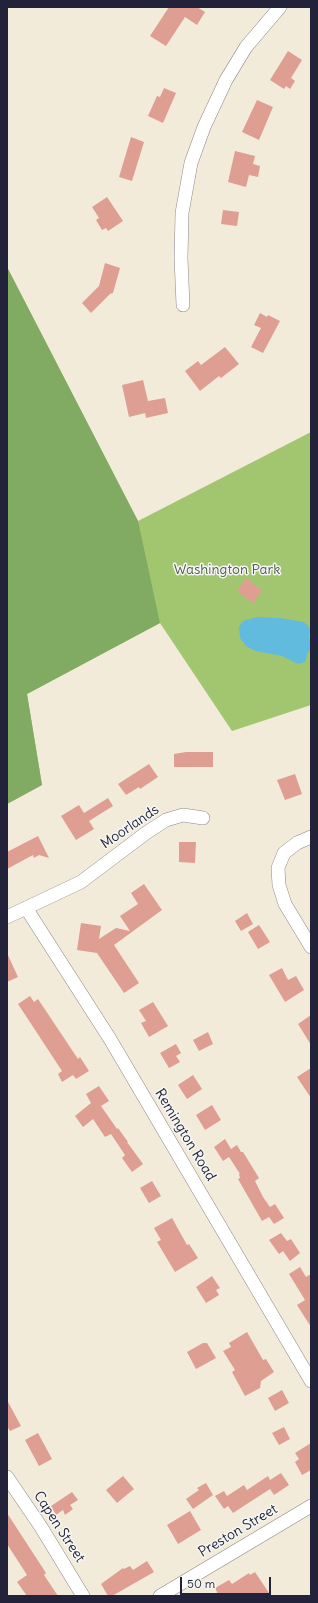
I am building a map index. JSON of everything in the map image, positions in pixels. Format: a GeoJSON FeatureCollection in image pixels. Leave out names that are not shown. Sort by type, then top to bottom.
{"type":"FeatureCollection","features":[{"type":"Feature","properties":{"kind":"street"},"geometry":{"type":"LineString","coordinates":[[183,305],[181,258],[182,213],[191,164],[204,127],[226,80],[246,47],[280,7]]}},
{"type":"Feature","properties":{"kind":"street","name":"Moorlands"},"geometry":{"type":"LineString","coordinates":[[7,917],[81,882],[134,841],[166,820],[183,815],[204,818]]}},
{"type":"Feature","properties":{"kind":"street"},"geometry":{"type":"LineString","coordinates":[[311,837],[296,843],[284,853],[278,868],[278,885],[285,904],[311,947]]}},
{"type":"Feature","properties":{"kind":"street","name":"Remington Road"},"geometry":{"type":"LineString","coordinates":[[26,908],[110,1038],[311,1381]]}},
{"type":"Feature","properties":{"kind":"street","name":"Capen Street"},"geometry":{"type":"LineString","coordinates":[[7,1477],[41,1527],[83,1596]]}},
{"type":"Feature","properties":{"kind":"street","name":"Preston Street"},"geometry":{"type":"LineString","coordinates":[[160,1596],[311,1506]]}},
{"type":"Feature","properties":{"kind":"green space","name":"Washington Park"},"geometry":{"type":"Polygon","coordinates":[[[7,267],[138,521],[311,432],[311,705],[232,731],[160,623],[27,694],[42,785],[7,804],[7,267]]]}},
{"type":"Feature","properties":{"kind":"green space"},"geometry":{"type":"Polygon","coordinates":[[[7,267],[138,521],[160,623],[27,694],[42,785],[7,804],[7,267]]]}},
{"type":"Feature","properties":{"kind":"water"},"geometry":{"type":"Polygon","coordinates":[[[257,617],[280,618],[304,622],[310,628],[309,637],[311,641],[311,650],[308,652],[305,662],[298,664],[282,656],[256,651],[247,647],[240,638],[239,627],[243,621],[257,617]]]}},
{"type":"Feature","properties":{"kind":"building"},"geometry":{"type":"Polygon","coordinates":[[[169,7],[197,7],[205,12],[197,25],[185,17],[166,46],[150,36],[169,7]]]}},
{"type":"Feature","properties":{"kind":"building"},"geometry":{"type":"Polygon","coordinates":[[[288,51],[302,60],[291,78],[295,81],[290,89],[286,86],[284,89],[270,80],[288,51]]]}},
{"type":"Feature","properties":{"kind":"building"},"geometry":{"type":"Polygon","coordinates":[[[164,88],[176,93],[163,123],[148,116],[157,96],[160,97],[164,88]]]}},
{"type":"Feature","properties":{"kind":"building"},"geometry":{"type":"Polygon","coordinates":[[[257,100],[273,107],[259,140],[242,132],[257,100]]]}},
{"type":"Feature","properties":{"kind":"building"},"geometry":{"type":"Polygon","coordinates":[[[131,137],[144,142],[132,181],[119,177],[131,137]]]}},
{"type":"Feature","properties":{"kind":"building"},"geometry":{"type":"Polygon","coordinates":[[[235,151],[255,156],[253,164],[260,166],[258,177],[249,175],[246,187],[228,182],[235,151]]]}},
{"type":"Feature","properties":{"kind":"building"},"geometry":{"type":"Polygon","coordinates":[[[107,197],[123,221],[108,231],[106,228],[102,230],[96,220],[99,218],[92,207],[107,197]]]}},
{"type":"Feature","properties":{"kind":"building"},"geometry":{"type":"Polygon","coordinates":[[[223,210],[239,212],[237,226],[221,224],[223,210]]]}},
{"type":"Feature","properties":{"kind":"building"},"geometry":{"type":"Polygon","coordinates":[[[105,263],[120,268],[113,293],[110,294],[91,313],[82,303],[99,286],[105,263]]]}},
{"type":"Feature","properties":{"kind":"building"},"geometry":{"type":"Polygon","coordinates":[[[260,313],[280,321],[263,353],[251,347],[261,328],[254,325],[260,313]]]}},
{"type":"Feature","properties":{"kind":"building"},"geometry":{"type":"Polygon","coordinates":[[[225,347],[239,364],[221,378],[219,376],[200,391],[185,371],[198,361],[201,365],[225,347]]]}},
{"type":"Feature","properties":{"kind":"building"},"geometry":{"type":"Polygon","coordinates":[[[143,380],[148,401],[165,398],[168,413],[146,418],[145,413],[129,417],[122,385],[143,380]]]}},
{"type":"Feature","properties":{"kind":"building"},"geometry":{"type":"Polygon","coordinates":[[[246,578],[262,591],[253,603],[237,591],[246,578]]]}},
{"type":"Feature","properties":{"kind":"building"},"geometry":{"type":"Polygon","coordinates":[[[186,752],[213,752],[213,767],[174,767],[174,754],[186,752]]]}},
{"type":"Feature","properties":{"kind":"building"},"geometry":{"type":"Polygon","coordinates":[[[149,764],[158,777],[140,789],[139,787],[126,795],[118,784],[149,764]]]}},
{"type":"Feature","properties":{"kind":"building"},"geometry":{"type":"Polygon","coordinates":[[[295,774],[302,794],[285,800],[277,780],[295,774]]]}},
{"type":"Feature","properties":{"kind":"building"},"geometry":{"type":"Polygon","coordinates":[[[108,798],[113,806],[89,821],[94,829],[76,840],[61,816],[79,805],[84,813],[108,798]]]}},
{"type":"Feature","properties":{"kind":"building"},"geometry":{"type":"Polygon","coordinates":[[[38,836],[49,858],[39,855],[34,858],[33,855],[7,869],[7,852],[38,836]]]}},
{"type":"Feature","properties":{"kind":"building"},"geometry":{"type":"Polygon","coordinates":[[[179,842],[196,842],[195,863],[179,862],[179,842]]]}},
{"type":"Feature","properties":{"kind":"building"},"geometry":{"type":"Polygon","coordinates":[[[144,884],[162,910],[114,945],[139,983],[124,993],[97,953],[77,950],[81,923],[101,926],[99,939],[116,928],[130,931],[120,916],[138,904],[131,893],[144,884]]]}},
{"type":"Feature","properties":{"kind":"building"},"geometry":{"type":"Polygon","coordinates":[[[247,913],[253,924],[241,931],[235,921],[247,913]]]}},
{"type":"Feature","properties":{"kind":"building"},"geometry":{"type":"Polygon","coordinates":[[[259,925],[270,942],[258,949],[248,932],[259,925]]]}},
{"type":"Feature","properties":{"kind":"building"},"geometry":{"type":"Polygon","coordinates":[[[7,953],[18,977],[7,982],[7,953]]]}},
{"type":"Feature","properties":{"kind":"building"},"geometry":{"type":"Polygon","coordinates":[[[282,968],[288,980],[296,976],[304,990],[285,1002],[269,975],[282,968]]]}},
{"type":"Feature","properties":{"kind":"building"},"geometry":{"type":"Polygon","coordinates":[[[30,996],[34,1002],[38,999],[78,1059],[80,1057],[89,1071],[76,1079],[73,1075],[62,1082],[58,1074],[62,1071],[18,1004],[30,996]]]}},
{"type":"Feature","properties":{"kind":"building"},"geometry":{"type":"Polygon","coordinates":[[[153,1002],[168,1026],[149,1037],[141,1023],[146,1021],[139,1010],[153,1002]]]}},
{"type":"Feature","properties":{"kind":"building"},"geometry":{"type":"Polygon","coordinates":[[[311,1015],[311,1045],[298,1024],[311,1015]]]}},
{"type":"Feature","properties":{"kind":"building"},"geometry":{"type":"Polygon","coordinates":[[[208,1032],[213,1044],[199,1051],[193,1040],[208,1032]]]}},
{"type":"Feature","properties":{"kind":"building"},"geometry":{"type":"Polygon","coordinates":[[[176,1044],[181,1053],[176,1056],[180,1062],[169,1068],[160,1053],[176,1044]]]}},
{"type":"Feature","properties":{"kind":"building"},"geometry":{"type":"Polygon","coordinates":[[[311,1068],[311,1098],[297,1077],[311,1068]]]}},
{"type":"Feature","properties":{"kind":"building"},"geometry":{"type":"Polygon","coordinates":[[[193,1075],[202,1089],[187,1099],[178,1085],[193,1075]]]}},
{"type":"Feature","properties":{"kind":"building"},"geometry":{"type":"Polygon","coordinates":[[[99,1086],[109,1101],[101,1106],[143,1164],[132,1172],[122,1158],[125,1155],[111,1134],[105,1137],[93,1119],[83,1127],[75,1116],[91,1103],[86,1094],[99,1086]]]}},
{"type":"Feature","properties":{"kind":"building"},"geometry":{"type":"Polygon","coordinates":[[[212,1105],[221,1120],[205,1130],[196,1115],[212,1105]]]}},
{"type":"Feature","properties":{"kind":"building"},"geometry":{"type":"Polygon","coordinates":[[[225,1139],[231,1149],[237,1145],[241,1152],[243,1152],[259,1178],[255,1181],[263,1197],[270,1207],[275,1204],[284,1218],[274,1224],[269,1217],[262,1221],[238,1179],[240,1178],[240,1174],[229,1157],[223,1161],[214,1147],[225,1139]]]}},
{"type":"Feature","properties":{"kind":"building"},"geometry":{"type":"Polygon","coordinates":[[[152,1181],[161,1196],[149,1203],[140,1188],[152,1181]]]}},
{"type":"Feature","properties":{"kind":"building"},"geometry":{"type":"Polygon","coordinates":[[[172,1218],[187,1245],[189,1244],[198,1258],[175,1272],[157,1242],[161,1240],[154,1228],[172,1218]]]}},
{"type":"Feature","properties":{"kind":"building"},"geometry":{"type":"Polygon","coordinates":[[[281,1233],[287,1241],[291,1239],[300,1253],[290,1261],[283,1251],[279,1254],[269,1240],[281,1233]]]}},
{"type":"Feature","properties":{"kind":"building"},"geometry":{"type":"Polygon","coordinates":[[[300,1267],[306,1277],[311,1274],[311,1327],[297,1305],[305,1300],[289,1274],[300,1267]]]}},
{"type":"Feature","properties":{"kind":"building"},"geometry":{"type":"Polygon","coordinates":[[[212,1276],[220,1288],[216,1290],[219,1295],[206,1303],[196,1287],[212,1276]]]}},
{"type":"Feature","properties":{"kind":"building"},"geometry":{"type":"Polygon","coordinates":[[[247,1332],[263,1360],[266,1359],[274,1372],[261,1381],[260,1388],[245,1396],[232,1372],[235,1370],[223,1351],[231,1347],[229,1343],[247,1332]]]}},
{"type":"Feature","properties":{"kind":"building"},"geometry":{"type":"Polygon","coordinates":[[[203,1343],[207,1343],[216,1358],[196,1369],[187,1352],[203,1343]]]}},
{"type":"Feature","properties":{"kind":"building"},"geometry":{"type":"Polygon","coordinates":[[[282,1390],[289,1403],[275,1411],[268,1398],[282,1390]]]}},
{"type":"Feature","properties":{"kind":"building"},"geometry":{"type":"Polygon","coordinates":[[[7,1400],[21,1426],[10,1431],[7,1426],[7,1400]]]}},
{"type":"Feature","properties":{"kind":"building"},"geometry":{"type":"Polygon","coordinates":[[[284,1427],[290,1439],[279,1445],[272,1433],[284,1427]]]}},
{"type":"Feature","properties":{"kind":"building"},"geometry":{"type":"Polygon","coordinates":[[[38,1433],[52,1459],[39,1466],[25,1440],[38,1433]]]}},
{"type":"Feature","properties":{"kind":"building"},"geometry":{"type":"Polygon","coordinates":[[[311,1443],[311,1470],[302,1475],[295,1462],[299,1459],[295,1453],[311,1443]]]}},
{"type":"Feature","properties":{"kind":"building"},"geometry":{"type":"Polygon","coordinates":[[[281,1473],[289,1485],[274,1495],[270,1489],[233,1513],[228,1506],[224,1509],[215,1496],[224,1491],[227,1496],[244,1485],[247,1490],[268,1476],[270,1480],[281,1473]]]}},
{"type":"Feature","properties":{"kind":"building"},"geometry":{"type":"Polygon","coordinates":[[[123,1476],[134,1489],[117,1503],[106,1490],[123,1476]]]}},
{"type":"Feature","properties":{"kind":"building"},"geometry":{"type":"Polygon","coordinates":[[[206,1483],[213,1495],[193,1509],[186,1499],[199,1490],[197,1488],[206,1483]]]}},
{"type":"Feature","properties":{"kind":"building"},"geometry":{"type":"Polygon","coordinates":[[[72,1492],[78,1500],[70,1505],[73,1509],[65,1515],[63,1510],[56,1515],[51,1506],[72,1492]]]}},
{"type":"Feature","properties":{"kind":"building"},"geometry":{"type":"Polygon","coordinates":[[[190,1511],[201,1530],[178,1544],[167,1525],[190,1511]]]}},
{"type":"Feature","properties":{"kind":"building"},"geometry":{"type":"Polygon","coordinates":[[[7,1513],[46,1573],[44,1575],[58,1596],[27,1596],[17,1582],[27,1575],[7,1544],[7,1513]]]}},
{"type":"Feature","properties":{"kind":"building"},"geometry":{"type":"Polygon","coordinates":[[[147,1561],[154,1572],[112,1596],[108,1596],[101,1584],[123,1568],[124,1569],[130,1566],[133,1570],[147,1561]]]}},
{"type":"Feature","properties":{"kind":"building"},"geometry":{"type":"Polygon","coordinates":[[[255,1572],[271,1596],[219,1596],[215,1588],[229,1580],[232,1584],[249,1573],[250,1575],[255,1572]]]}}]}
